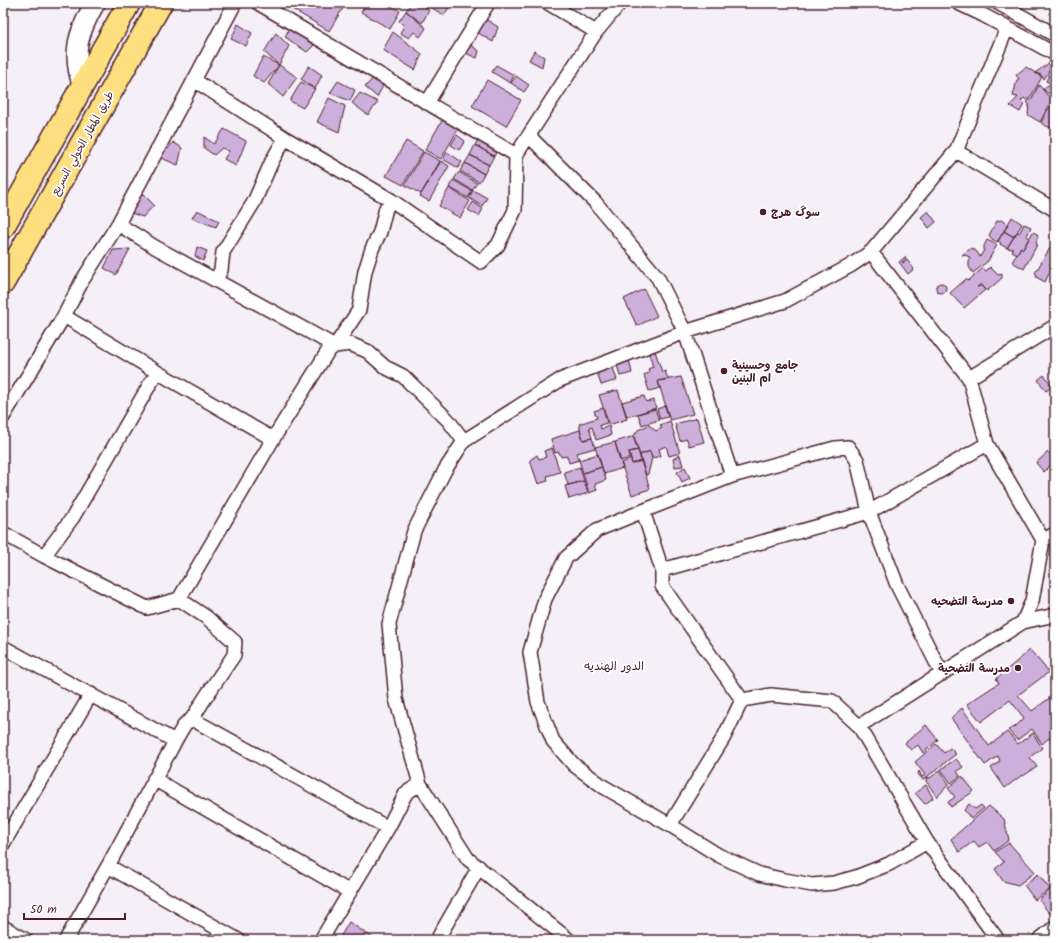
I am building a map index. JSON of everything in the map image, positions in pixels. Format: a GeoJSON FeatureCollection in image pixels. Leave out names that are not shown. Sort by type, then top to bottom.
{"type":"FeatureCollection","features":[{"type":"Feature","properties":{"kind":"highway"},"geometry":{"type":"LineString","coordinates":[[3,227],[130,3]]}},
{"type":"Feature","properties":{"kind":"highway","name":"طريق المطار الحولي السريع"},"geometry":{"type":"LineString","coordinates":[[3,283],[161,3]]}},
{"type":"Feature","properties":{"kind":"street"},"geometry":{"type":"LineString","coordinates":[[83,87],[77,65],[77,43],[84,22],[95,3]]}},
{"type":"Feature","properties":{"kind":"street"},"geometry":{"type":"LineString","coordinates":[[3,417],[64,316],[82,281],[118,224],[235,3]]}},
{"type":"Feature","properties":{"kind":"street"},"geometry":{"type":"LineString","coordinates":[[258,3],[516,155]]}},
{"type":"Feature","properties":{"kind":"street"},"geometry":{"type":"LineString","coordinates":[[427,103],[488,3]]}},
{"type":"Feature","properties":{"kind":"street"},"geometry":{"type":"LineString","coordinates":[[548,3],[596,32]]}},
{"type":"Feature","properties":{"kind":"street"},"geometry":{"type":"LineString","coordinates":[[194,80],[285,138],[391,200],[481,262],[498,245],[515,210],[516,155],[596,32],[620,3]]}},
{"type":"Feature","properties":{"kind":"street"},"geometry":{"type":"LineString","coordinates":[[958,3],[1055,54]]}},
{"type":"Feature","properties":{"kind":"street"},"geometry":{"type":"LineString","coordinates":[[983,15],[990,3]]}},
{"type":"Feature","properties":{"kind":"street"},"geometry":{"type":"LineString","coordinates":[[998,3],[1055,34]]}},
{"type":"Feature","properties":{"kind":"street"},"geometry":{"type":"LineString","coordinates":[[565,939],[468,859],[420,784],[396,699],[388,624],[414,531],[445,470],[464,441],[560,380],[685,332],[785,301],[850,266],[871,252],[956,151],[1007,28]]}},
{"type":"Feature","properties":{"kind":"street"},"geometry":{"type":"LineString","coordinates":[[529,136],[595,202],[658,278],[685,332],[732,476]]}},
{"type":"Feature","properties":{"kind":"street"},"geometry":{"type":"LineString","coordinates":[[216,280],[221,270],[223,252],[254,202],[272,162],[285,138]]}},
{"type":"Feature","properties":{"kind":"street"},"geometry":{"type":"LineString","coordinates":[[956,151],[1055,210]]}},
{"type":"Feature","properties":{"kind":"street"},"geometry":{"type":"LineString","coordinates":[[336,346],[359,310],[365,271],[372,249],[380,232],[386,208],[391,200]]}},
{"type":"Feature","properties":{"kind":"street"},"geometry":{"type":"LineString","coordinates":[[118,224],[155,247],[336,346]]}},
{"type":"Feature","properties":{"kind":"street"},"geometry":{"type":"LineString","coordinates":[[871,252],[969,378],[987,444],[1049,537],[1032,601],[1024,622]]}},
{"type":"Feature","properties":{"kind":"street"},"geometry":{"type":"LineString","coordinates":[[64,316],[273,439]]}},
{"type":"Feature","properties":{"kind":"street"},"geometry":{"type":"LineString","coordinates":[[969,378],[1055,326]]}},
{"type":"Feature","properties":{"kind":"street"},"geometry":{"type":"LineString","coordinates":[[3,533],[44,556],[147,608],[179,599],[273,439],[328,351],[336,346],[350,344],[367,351],[386,367],[404,376],[448,420],[464,441]]}},
{"type":"Feature","properties":{"kind":"street"},"geometry":{"type":"LineString","coordinates":[[44,556],[73,517],[157,372]]}},
{"type":"Feature","properties":{"kind":"street"},"geometry":{"type":"LineString","coordinates":[[662,570],[869,512],[987,444]]}},
{"type":"Feature","properties":{"kind":"street"},"geometry":{"type":"LineString","coordinates":[[927,842],[889,864],[856,877],[834,883],[812,885],[759,874],[718,855],[604,787],[574,765],[553,741],[538,702],[530,652],[545,598],[566,558],[597,530],[643,510],[732,476],[835,448],[848,447],[857,460],[869,512],[897,585],[942,674]]}},
{"type":"Feature","properties":{"kind":"street"},"geometry":{"type":"LineString","coordinates":[[643,510],[662,570],[662,586],[742,700]]}},
{"type":"Feature","properties":{"kind":"street"},"geometry":{"type":"LineString","coordinates":[[66,940],[185,724],[192,718],[234,655],[236,642],[179,599]]}},
{"type":"Feature","properties":{"kind":"street"},"geometry":{"type":"LineString","coordinates":[[859,726],[1024,622],[1055,615]]}},
{"type":"Feature","properties":{"kind":"street"},"geometry":{"type":"LineString","coordinates":[[3,647],[175,741]]}},
{"type":"Feature","properties":{"kind":"street"},"geometry":{"type":"LineString","coordinates":[[3,844],[7,829],[91,694]]}},
{"type":"Feature","properties":{"kind":"street"},"geometry":{"type":"LineString","coordinates":[[742,700],[771,695],[832,701],[859,726],[927,842],[998,940]]}},
{"type":"Feature","properties":{"kind":"street"},"geometry":{"type":"LineString","coordinates":[[670,826],[724,737],[742,700]]}},
{"type":"Feature","properties":{"kind":"street"},"geometry":{"type":"LineString","coordinates":[[192,718],[388,828]]}},
{"type":"Feature","properties":{"kind":"street"},"geometry":{"type":"LineString","coordinates":[[154,780],[350,892]]}},
{"type":"Feature","properties":{"kind":"street"},"geometry":{"type":"LineString","coordinates":[[321,940],[388,828],[406,793],[420,784]]}},
{"type":"Feature","properties":{"kind":"street"},"geometry":{"type":"LineString","coordinates":[[108,866],[238,940]]}},
{"type":"Feature","properties":{"kind":"street"},"geometry":{"type":"LineString","coordinates":[[437,940],[479,867]]}},
{"type":"Feature","properties":{"kind":"street"},"geometry":{"type":"LineString","coordinates":[[3,927],[23,939]]}},
{"type":"Feature","properties":{"kind":"street"},"geometry":{"type":"LineString","coordinates":[[1039,940],[1055,927]]}},
{"type":"Feature","properties":{"kind":"building"},"geometry":{"type":"Polygon","coordinates":[[[282,3],[335,3],[343,8],[329,31],[282,3]]]}},
{"type":"Feature","properties":{"kind":"building"},"geometry":{"type":"Polygon","coordinates":[[[367,3],[387,3],[400,11],[390,29],[361,12],[367,3]]]}},
{"type":"Feature","properties":{"kind":"building"},"geometry":{"type":"Polygon","coordinates":[[[411,3],[420,3],[429,10],[422,23],[406,11],[411,3]]]}},
{"type":"Feature","properties":{"kind":"building"},"geometry":{"type":"Polygon","coordinates":[[[423,3],[452,3],[444,15],[423,3]]]}},
{"type":"Feature","properties":{"kind":"building"},"geometry":{"type":"Polygon","coordinates":[[[406,11],[426,28],[420,37],[414,32],[409,38],[400,33],[404,26],[399,21],[406,11]]]}},
{"type":"Feature","properties":{"kind":"building"},"geometry":{"type":"Polygon","coordinates":[[[484,18],[498,27],[493,42],[472,29],[484,18]]]}},
{"type":"Feature","properties":{"kind":"building"},"geometry":{"type":"Polygon","coordinates":[[[238,24],[252,33],[246,46],[231,39],[238,24]]]}},
{"type":"Feature","properties":{"kind":"building"},"geometry":{"type":"Polygon","coordinates":[[[290,26],[317,42],[307,52],[285,37],[290,26]]]}},
{"type":"Feature","properties":{"kind":"building"},"geometry":{"type":"Polygon","coordinates":[[[393,32],[422,54],[415,70],[383,50],[393,32]]]}},
{"type":"Feature","properties":{"kind":"building"},"geometry":{"type":"Polygon","coordinates":[[[276,33],[289,46],[279,65],[264,52],[276,33]]]}},
{"type":"Feature","properties":{"kind":"building"},"geometry":{"type":"Polygon","coordinates":[[[468,43],[479,51],[477,58],[463,52],[468,43]]]}},
{"type":"Feature","properties":{"kind":"building"},"geometry":{"type":"Polygon","coordinates":[[[534,51],[544,57],[542,67],[529,60],[534,51]]]}},
{"type":"Feature","properties":{"kind":"building"},"geometry":{"type":"Polygon","coordinates":[[[263,57],[279,65],[264,83],[253,76],[263,57]]]}},
{"type":"Feature","properties":{"kind":"building"},"geometry":{"type":"Polygon","coordinates":[[[1049,63],[1054,63],[1044,79],[1041,75],[1035,73],[1049,63]]]}},
{"type":"Feature","properties":{"kind":"building"},"geometry":{"type":"Polygon","coordinates":[[[279,65],[297,77],[283,97],[268,84],[279,65]]]}},
{"type":"Feature","properties":{"kind":"building"},"geometry":{"type":"Polygon","coordinates":[[[496,65],[514,75],[510,83],[492,72],[496,65]]]}},
{"type":"Feature","properties":{"kind":"building"},"geometry":{"type":"Polygon","coordinates":[[[309,66],[322,75],[315,89],[301,79],[309,66]]]}},
{"type":"Feature","properties":{"kind":"building"},"geometry":{"type":"Polygon","coordinates":[[[1026,67],[1042,77],[1030,98],[1026,100],[1024,98],[1021,101],[1024,104],[1020,112],[1010,106],[1018,97],[1013,96],[1017,80],[1019,79],[1016,75],[1026,67]]]}},
{"type":"Feature","properties":{"kind":"building"},"geometry":{"type":"Polygon","coordinates":[[[1052,72],[1055,75],[1055,78],[1052,84],[1046,81],[1052,72]]]}},
{"type":"Feature","properties":{"kind":"building"},"geometry":{"type":"Polygon","coordinates":[[[516,76],[529,85],[524,92],[511,83],[516,76]]]}},
{"type":"Feature","properties":{"kind":"building"},"geometry":{"type":"Polygon","coordinates":[[[374,77],[384,84],[377,97],[365,87],[374,77]]]}},
{"type":"Feature","properties":{"kind":"building"},"geometry":{"type":"Polygon","coordinates":[[[487,80],[521,100],[506,126],[472,106],[487,80]]]}},
{"type":"Feature","properties":{"kind":"building"},"geometry":{"type":"Polygon","coordinates":[[[338,81],[355,90],[350,101],[330,93],[338,81]]]}},
{"type":"Feature","properties":{"kind":"building"},"geometry":{"type":"Polygon","coordinates":[[[301,82],[315,89],[303,108],[290,101],[301,82]]]}},
{"type":"Feature","properties":{"kind":"building"},"geometry":{"type":"Polygon","coordinates":[[[1039,85],[1048,96],[1053,98],[1040,122],[1028,115],[1029,104],[1027,102],[1031,100],[1039,85]]]}},
{"type":"Feature","properties":{"kind":"building"},"geometry":{"type":"Polygon","coordinates":[[[1048,85],[1055,88],[1055,99],[1043,89],[1048,85]]]}},
{"type":"Feature","properties":{"kind":"building"},"geometry":{"type":"Polygon","coordinates":[[[360,93],[378,102],[368,115],[352,103],[360,93]]]}},
{"type":"Feature","properties":{"kind":"building"},"geometry":{"type":"Polygon","coordinates":[[[329,98],[345,106],[339,132],[317,122],[329,98]]]}},
{"type":"Feature","properties":{"kind":"building"},"geometry":{"type":"Polygon","coordinates":[[[1051,107],[1055,110],[1054,130],[1041,123],[1048,109],[1051,107]]]}},
{"type":"Feature","properties":{"kind":"building"},"geometry":{"type":"Polygon","coordinates":[[[444,117],[460,126],[441,159],[425,150],[444,117]]]}},
{"type":"Feature","properties":{"kind":"building"},"geometry":{"type":"Polygon","coordinates":[[[224,129],[246,141],[236,166],[224,159],[229,151],[222,148],[214,155],[204,148],[204,137],[214,144],[224,129]]]}},
{"type":"Feature","properties":{"kind":"building"},"geometry":{"type":"Polygon","coordinates":[[[457,135],[465,141],[459,150],[451,145],[457,135]]]}},
{"type":"Feature","properties":{"kind":"building"},"geometry":{"type":"Polygon","coordinates":[[[480,137],[499,148],[494,156],[475,145],[480,137]]]}},
{"type":"Feature","properties":{"kind":"building"},"geometry":{"type":"Polygon","coordinates":[[[406,141],[423,151],[403,185],[386,176],[406,141]]]}},
{"type":"Feature","properties":{"kind":"building"},"geometry":{"type":"Polygon","coordinates":[[[173,142],[182,148],[178,165],[159,157],[164,148],[168,149],[173,142]]]}},
{"type":"Feature","properties":{"kind":"building"},"geometry":{"type":"Polygon","coordinates":[[[475,145],[494,156],[489,165],[470,155],[475,145]]]}},
{"type":"Feature","properties":{"kind":"building"},"geometry":{"type":"Polygon","coordinates":[[[424,152],[440,161],[421,194],[405,185],[424,152]]]}},
{"type":"Feature","properties":{"kind":"building"},"geometry":{"type":"Polygon","coordinates":[[[447,152],[462,162],[458,168],[443,159],[447,152]]]}},
{"type":"Feature","properties":{"kind":"building"},"geometry":{"type":"Polygon","coordinates":[[[470,155],[489,165],[484,174],[465,163],[470,155]]]}},
{"type":"Feature","properties":{"kind":"building"},"geometry":{"type":"Polygon","coordinates":[[[441,161],[449,166],[429,201],[420,196],[441,161]]]}},
{"type":"Feature","properties":{"kind":"building"},"geometry":{"type":"Polygon","coordinates":[[[465,163],[484,174],[479,182],[460,171],[465,163]]]}},
{"type":"Feature","properties":{"kind":"building"},"geometry":{"type":"Polygon","coordinates":[[[459,172],[477,183],[472,190],[454,179],[459,172]]]}},
{"type":"Feature","properties":{"kind":"building"},"geometry":{"type":"Polygon","coordinates":[[[453,180],[472,191],[468,198],[449,187],[453,180]]]}},
{"type":"Feature","properties":{"kind":"building"},"geometry":{"type":"Polygon","coordinates":[[[449,188],[470,201],[460,218],[439,206],[449,188]]]}},
{"type":"Feature","properties":{"kind":"building"},"geometry":{"type":"Polygon","coordinates":[[[473,190],[487,198],[482,206],[469,198],[473,190]]]}},
{"type":"Feature","properties":{"kind":"building"},"geometry":{"type":"Polygon","coordinates":[[[142,193],[154,205],[143,217],[131,213],[142,193]]]}},
{"type":"Feature","properties":{"kind":"building"},"geometry":{"type":"Polygon","coordinates":[[[473,202],[483,209],[479,216],[468,210],[473,202]]]}},
{"type":"Feature","properties":{"kind":"building"},"geometry":{"type":"Polygon","coordinates":[[[197,210],[219,221],[216,227],[192,218],[197,210]]]}},
{"type":"Feature","properties":{"kind":"building"},"geometry":{"type":"Polygon","coordinates":[[[928,211],[936,222],[929,228],[921,217],[928,211]]]}},
{"type":"Feature","properties":{"kind":"building"},"geometry":{"type":"Polygon","coordinates":[[[1012,217],[1022,224],[1014,237],[1004,231],[1012,217]]]}},
{"type":"Feature","properties":{"kind":"building"},"geometry":{"type":"Polygon","coordinates":[[[1001,220],[1008,225],[997,242],[989,235],[997,221],[1001,220]]]}},
{"type":"Feature","properties":{"kind":"building"},"geometry":{"type":"Polygon","coordinates":[[[1024,224],[1031,227],[1027,236],[1029,238],[1023,249],[1021,247],[1017,254],[1012,251],[1013,249],[1007,248],[1016,233],[1020,232],[1024,224]]]}},
{"type":"Feature","properties":{"kind":"building"},"geometry":{"type":"Polygon","coordinates":[[[1004,231],[1014,237],[1007,248],[998,241],[1004,231]]]}},
{"type":"Feature","properties":{"kind":"building"},"geometry":{"type":"Polygon","coordinates":[[[1033,232],[1038,236],[1036,242],[1037,245],[1024,269],[1012,262],[1021,247],[1023,249],[1033,232]]]}},
{"type":"Feature","properties":{"kind":"building"},"geometry":{"type":"Polygon","coordinates":[[[987,240],[997,245],[988,261],[973,273],[969,267],[970,259],[968,256],[962,255],[971,248],[977,252],[980,257],[987,240]]]}},
{"type":"Feature","properties":{"kind":"building"},"geometry":{"type":"Polygon","coordinates":[[[197,247],[207,251],[203,261],[195,256],[197,247]]]}},
{"type":"Feature","properties":{"kind":"building"},"geometry":{"type":"Polygon","coordinates":[[[1050,248],[1055,252],[1055,255],[1050,264],[1052,267],[1045,282],[1036,277],[1037,275],[1035,273],[1050,248]]]}},
{"type":"Feature","properties":{"kind":"building"},"geometry":{"type":"Polygon","coordinates":[[[130,249],[116,275],[104,268],[113,250],[130,249]]]}},
{"type":"Feature","properties":{"kind":"building"},"geometry":{"type":"Polygon","coordinates":[[[905,257],[906,259],[902,262],[903,263],[907,260],[914,269],[908,274],[899,262],[905,257]]]}},
{"type":"Feature","properties":{"kind":"building"},"geometry":{"type":"Polygon","coordinates":[[[990,267],[998,275],[1002,274],[1002,278],[987,291],[981,284],[977,287],[981,286],[985,290],[964,308],[950,293],[966,279],[968,281],[983,268],[986,271],[990,267]]]}},
{"type":"Feature","properties":{"kind":"building"},"geometry":{"type":"Polygon","coordinates":[[[939,283],[943,283],[945,284],[945,292],[939,293],[936,290],[936,286],[939,283]]]}},
{"type":"Feature","properties":{"kind":"building"},"geometry":{"type":"Polygon","coordinates":[[[644,289],[657,316],[637,326],[624,299],[644,289]]]}},
{"type":"Feature","properties":{"kind":"building"},"geometry":{"type":"Polygon","coordinates":[[[655,351],[662,372],[665,371],[668,379],[658,381],[660,388],[649,391],[644,375],[649,373],[648,369],[653,367],[649,353],[655,351]]]}},
{"type":"Feature","properties":{"kind":"building"},"geometry":{"type":"Polygon","coordinates":[[[621,357],[625,363],[629,360],[632,373],[620,376],[616,361],[621,357]]]}},
{"type":"Feature","properties":{"kind":"building"},"geometry":{"type":"Polygon","coordinates":[[[611,362],[617,380],[601,385],[597,372],[611,362]]]}},
{"type":"Feature","properties":{"kind":"building"},"geometry":{"type":"Polygon","coordinates":[[[1044,375],[1053,386],[1046,391],[1038,380],[1044,375]]]}},
{"type":"Feature","properties":{"kind":"building"},"geometry":{"type":"Polygon","coordinates":[[[681,377],[693,414],[670,420],[658,381],[681,377]]]}},
{"type":"Feature","properties":{"kind":"building"},"geometry":{"type":"Polygon","coordinates":[[[618,390],[627,419],[609,425],[599,395],[618,390]]]}},
{"type":"Feature","properties":{"kind":"building"},"geometry":{"type":"Polygon","coordinates":[[[644,396],[646,402],[654,400],[656,408],[627,417],[622,402],[644,396]]]}},
{"type":"Feature","properties":{"kind":"building"},"geometry":{"type":"Polygon","coordinates":[[[665,406],[668,417],[660,419],[657,409],[665,406]]]}},
{"type":"Feature","properties":{"kind":"building"},"geometry":{"type":"Polygon","coordinates":[[[603,408],[607,423],[600,425],[601,429],[609,426],[611,435],[596,440],[592,427],[589,428],[592,438],[583,440],[579,424],[597,418],[594,411],[603,408]]]}},
{"type":"Feature","properties":{"kind":"building"},"geometry":{"type":"Polygon","coordinates":[[[655,409],[659,420],[642,425],[638,414],[655,409]]]}},
{"type":"Feature","properties":{"kind":"building"},"geometry":{"type":"Polygon","coordinates":[[[697,418],[704,442],[689,446],[687,439],[680,441],[675,424],[697,418]]]}},
{"type":"Feature","properties":{"kind":"building"},"geometry":{"type":"Polygon","coordinates":[[[670,421],[680,453],[669,456],[666,446],[659,449],[661,456],[652,458],[650,451],[640,455],[633,437],[638,430],[649,425],[656,431],[662,428],[660,425],[670,421]]]}},
{"type":"Feature","properties":{"kind":"building"},"geometry":{"type":"Polygon","coordinates":[[[580,430],[583,440],[592,438],[595,448],[577,453],[579,460],[569,463],[567,456],[561,457],[559,452],[555,453],[551,439],[580,430]]]}},
{"type":"Feature","properties":{"kind":"building"},"geometry":{"type":"Polygon","coordinates":[[[634,436],[638,450],[629,452],[630,458],[620,461],[615,442],[634,436]]]}},
{"type":"Feature","properties":{"kind":"building"},"geometry":{"type":"Polygon","coordinates":[[[615,442],[623,468],[604,474],[595,447],[615,442]]]}},
{"type":"Feature","properties":{"kind":"building"},"geometry":{"type":"Polygon","coordinates":[[[552,448],[560,472],[547,476],[548,481],[538,484],[530,460],[537,455],[539,459],[546,457],[544,451],[552,448]]]}},
{"type":"Feature","properties":{"kind":"building"},"geometry":{"type":"Polygon","coordinates":[[[638,450],[641,461],[632,464],[629,452],[638,450]]]}},
{"type":"Feature","properties":{"kind":"building"},"geometry":{"type":"Polygon","coordinates":[[[650,451],[652,458],[648,474],[646,475],[640,455],[650,451]]]}},
{"type":"Feature","properties":{"kind":"building"},"geometry":{"type":"Polygon","coordinates":[[[1048,452],[1055,460],[1055,473],[1050,466],[1044,472],[1036,463],[1048,452]]]}},
{"type":"Feature","properties":{"kind":"building"},"geometry":{"type":"Polygon","coordinates":[[[598,454],[602,467],[583,473],[579,460],[598,454]]]}},
{"type":"Feature","properties":{"kind":"building"},"geometry":{"type":"Polygon","coordinates":[[[680,455],[683,466],[675,467],[673,459],[680,455]]]}},
{"type":"Feature","properties":{"kind":"building"},"geometry":{"type":"Polygon","coordinates":[[[631,459],[632,464],[641,461],[650,489],[632,495],[621,463],[631,459]]]}},
{"type":"Feature","properties":{"kind":"building"},"geometry":{"type":"Polygon","coordinates":[[[580,467],[584,481],[568,485],[564,472],[580,467]]]}},
{"type":"Feature","properties":{"kind":"building"},"geometry":{"type":"Polygon","coordinates":[[[602,467],[606,480],[595,484],[597,490],[589,493],[583,473],[602,467]]]}},
{"type":"Feature","properties":{"kind":"building"},"geometry":{"type":"Polygon","coordinates":[[[685,467],[690,478],[682,482],[677,472],[685,467]]]}},
{"type":"Feature","properties":{"kind":"building"},"geometry":{"type":"Polygon","coordinates":[[[584,481],[588,493],[569,499],[565,486],[584,481]]]}},
{"type":"Feature","properties":{"kind":"building"},"geometry":{"type":"Polygon","coordinates":[[[1030,650],[1049,672],[1018,695],[1032,711],[1055,694],[1055,738],[1051,741],[1049,738],[1042,744],[1032,729],[1017,740],[1008,730],[1015,727],[1024,718],[1010,700],[981,722],[967,704],[999,683],[996,679],[1030,650]]]}},
{"type":"Feature","properties":{"kind":"building"},"geometry":{"type":"Polygon","coordinates":[[[962,708],[989,746],[1007,732],[1018,744],[1033,733],[1042,748],[1030,757],[1037,767],[1023,776],[1022,775],[1005,788],[991,768],[1000,761],[998,756],[985,765],[951,718],[962,708]]]}},
{"type":"Feature","properties":{"kind":"building"},"geometry":{"type":"Polygon","coordinates":[[[926,725],[938,740],[923,753],[918,745],[911,750],[905,743],[926,725]]]}},
{"type":"Feature","properties":{"kind":"building"},"geometry":{"type":"Polygon","coordinates":[[[936,744],[944,753],[950,748],[956,754],[923,780],[918,774],[919,771],[922,777],[925,775],[915,762],[936,744]]]}},
{"type":"Feature","properties":{"kind":"building"},"geometry":{"type":"Polygon","coordinates":[[[956,759],[963,767],[957,771],[960,776],[951,783],[941,769],[956,759]]]}},
{"type":"Feature","properties":{"kind":"building"},"geometry":{"type":"Polygon","coordinates":[[[940,770],[949,784],[937,797],[926,781],[927,777],[930,778],[940,770]]]}},
{"type":"Feature","properties":{"kind":"building"},"geometry":{"type":"Polygon","coordinates":[[[962,776],[974,791],[951,807],[948,802],[955,797],[948,788],[962,776]]]}},
{"type":"Feature","properties":{"kind":"building"},"geometry":{"type":"Polygon","coordinates":[[[926,785],[933,798],[925,804],[915,793],[926,785]]]}},
{"type":"Feature","properties":{"kind":"building"},"geometry":{"type":"Polygon","coordinates":[[[969,804],[975,809],[981,805],[984,808],[971,819],[964,810],[969,804]]]}},
{"type":"Feature","properties":{"kind":"building"},"geometry":{"type":"Polygon","coordinates":[[[989,806],[1004,819],[1009,840],[994,851],[987,842],[979,847],[974,841],[959,852],[951,839],[989,806]]]}},
{"type":"Feature","properties":{"kind":"building"},"geometry":{"type":"Polygon","coordinates":[[[1009,843],[1035,872],[1018,885],[1003,881],[995,869],[1004,862],[995,852],[1009,843]]]}},
{"type":"Feature","properties":{"kind":"building"},"geometry":{"type":"Polygon","coordinates":[[[1038,874],[1050,889],[1035,900],[1024,885],[1038,874]]]}},
{"type":"Feature","properties":{"kind":"building"},"geometry":{"type":"Polygon","coordinates":[[[1050,890],[1055,896],[1055,908],[1049,913],[1039,900],[1050,890]]]}},
{"type":"Feature","properties":{"kind":"building"},"geometry":{"type":"Polygon","coordinates":[[[349,922],[376,940],[339,939],[349,922]]]}},
{"type":"Feature","properties":{"kind":"place","name":"سوگ هرج"},"geometry":{"type":"Point","coordinates":[763,212]}},
{"type":"Feature","properties":{"kind":"place","name":"جامع وحسينية ام البنين"},"geometry":{"type":"Point","coordinates":[724,371]}},
{"type":"Feature","properties":{"kind":"place","name":"مدرسة التضحيه"},"geometry":{"type":"Point","coordinates":[1011,601]}},
{"type":"Feature","properties":{"kind":"place","name":"مدرسة التضحية"},"geometry":{"type":"Point","coordinates":[1018,668]}},
{"type":"Feature","properties":{"kind":"district","name":"الدور الهنديه"},"geometry":{"type":"Point","coordinates":[614,666]}}]}
